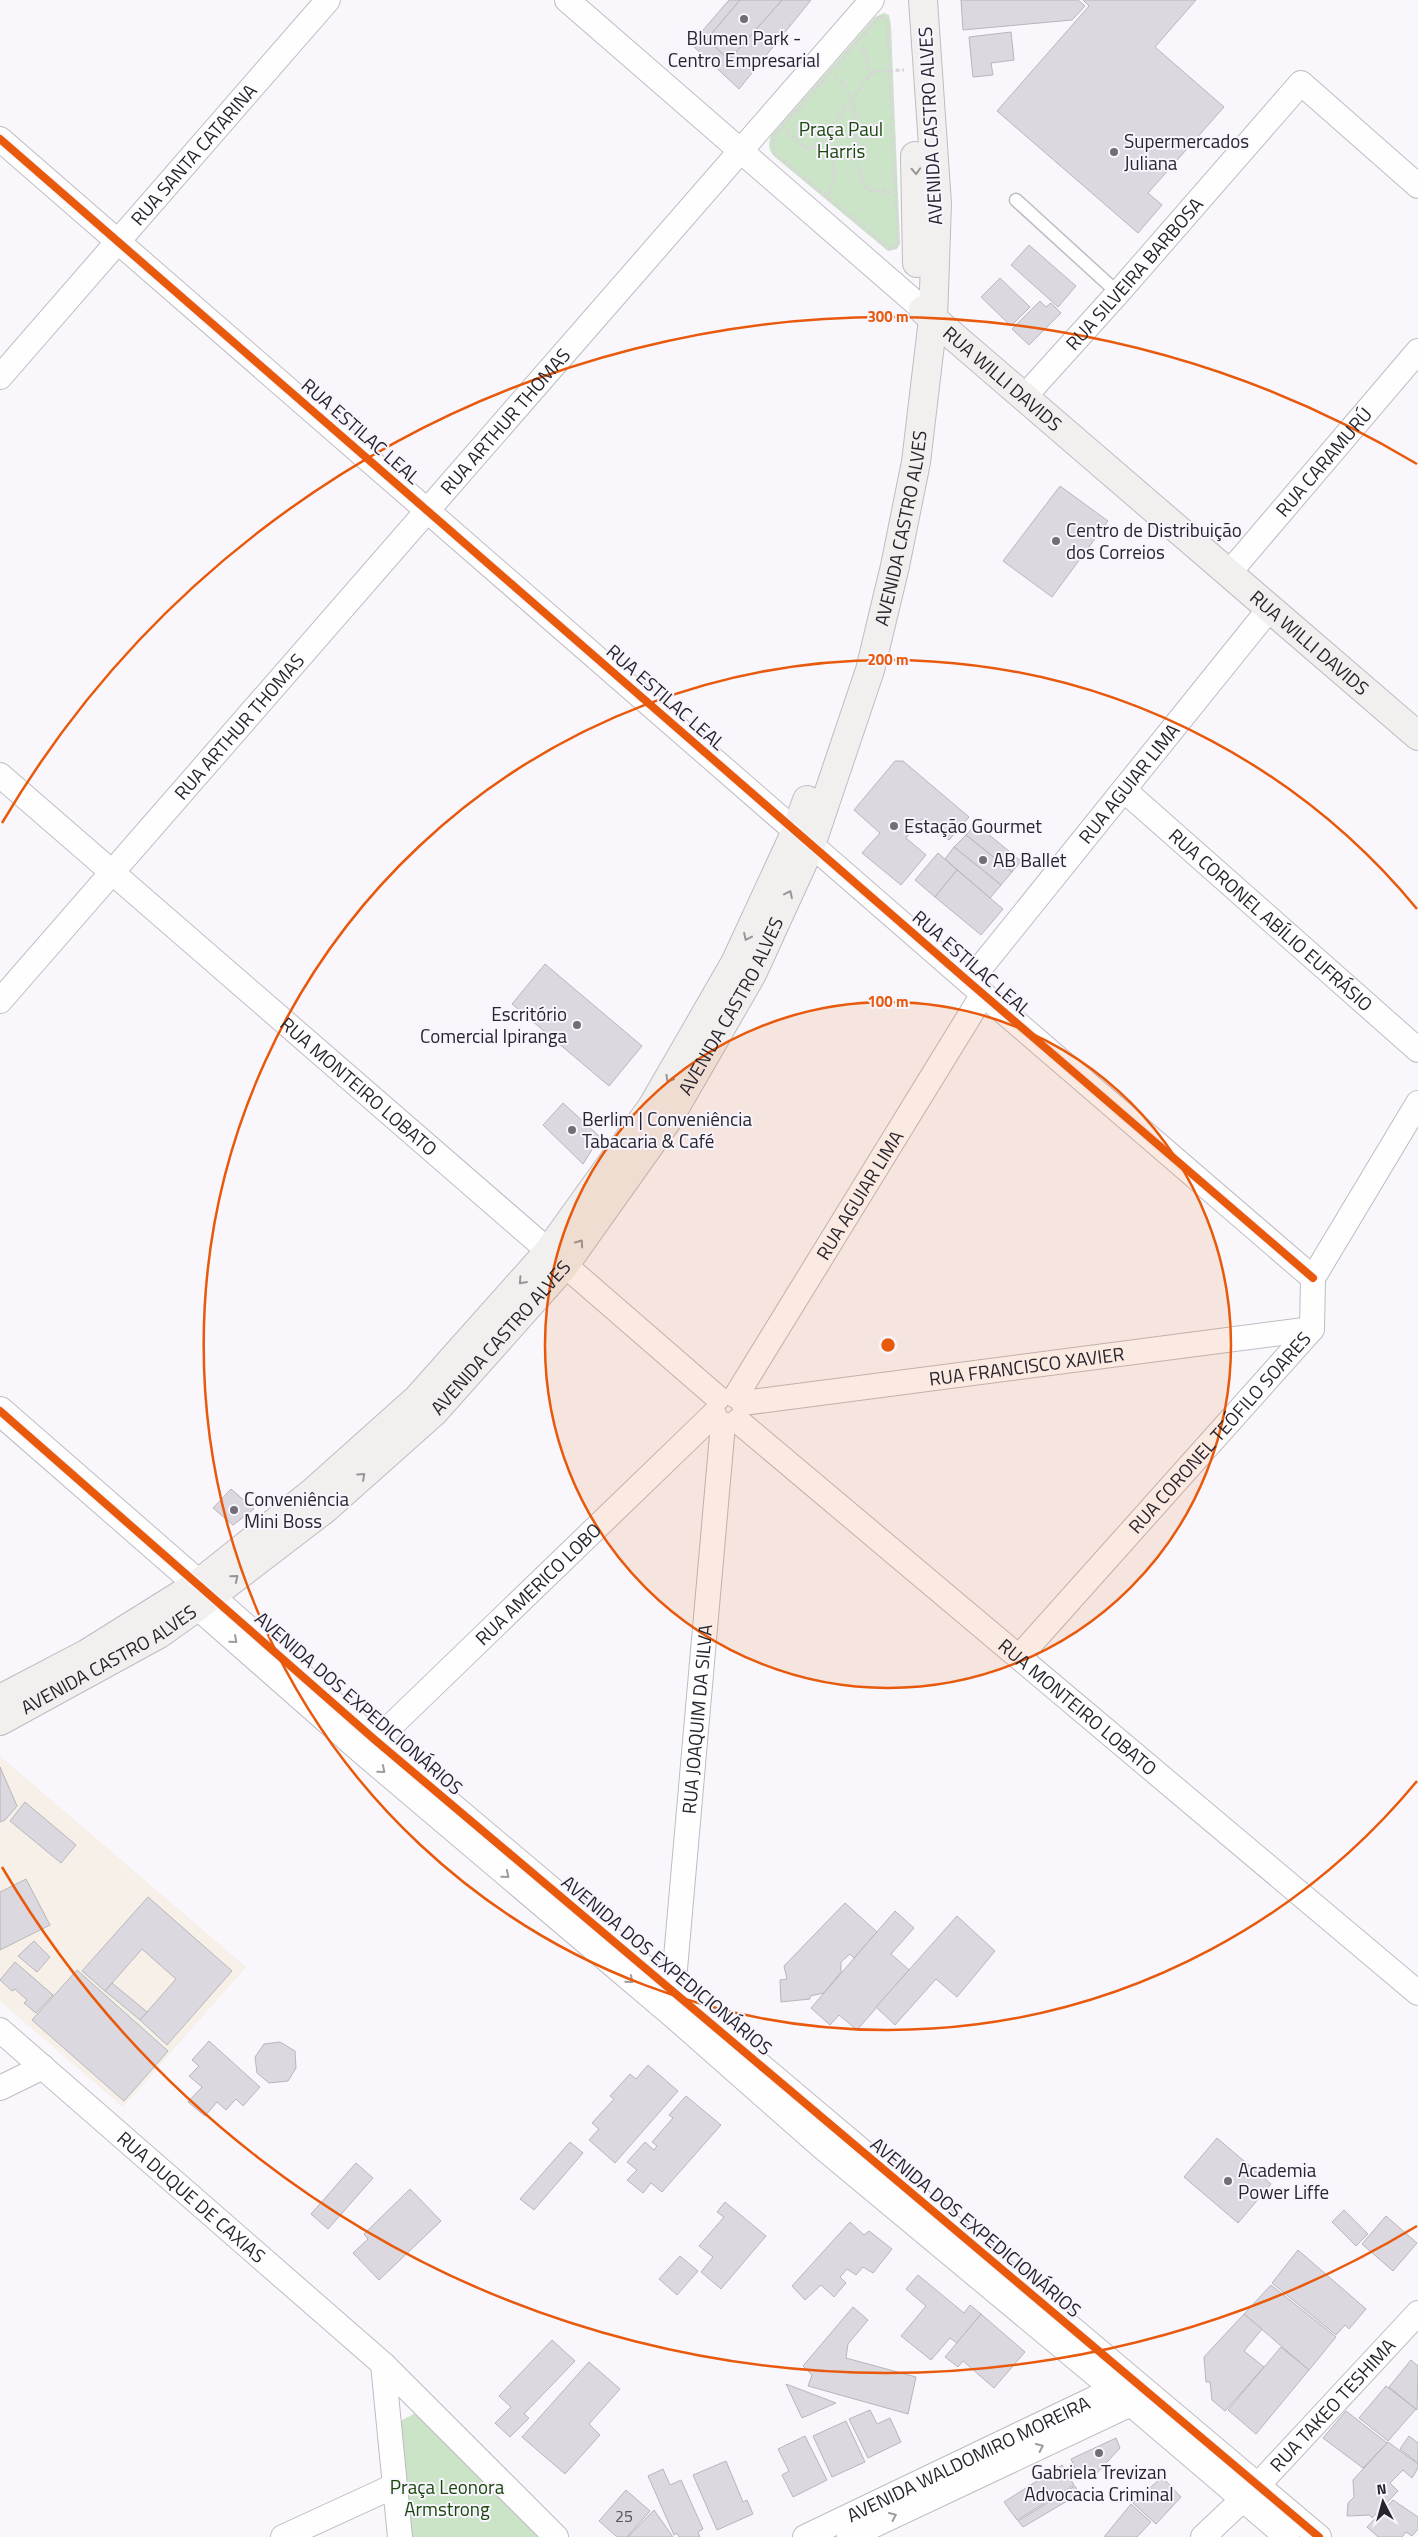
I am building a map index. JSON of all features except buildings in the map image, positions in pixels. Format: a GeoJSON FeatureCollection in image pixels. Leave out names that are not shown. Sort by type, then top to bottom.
{"type":"FeatureCollection","features":[{"type":"Feature","properties":{"kind":"main road","name":"AVENIDA CASTRO ALVES"},"geometry":{"type":"LineString","coordinates":[[904,0],[899,70],[923,128],[906,192],[925,312]]}},
{"type":"Feature","properties":{"kind":"main road","name":"AVENIDA CASTRO ALVES"},"geometry":{"type":"LineString","coordinates":[[0,1721],[159,1634],[197,1596],[313,1492],[426,1406],[556,1259],[661,1112],[735,963],[803,838],[862,668],[925,312],[937,204],[923,128],[923,0]]}},
{"type":"Feature","properties":{"kind":"main road","name":"RUA WILLI DAVIDS"},"geometry":{"type":"LineString","coordinates":[[925,312],[1025,396],[1418,736]]}},
{"type":"Feature","properties":{"kind":"main road","name":"AVENIDA CASTRO ALVES"},"geometry":{"type":"LineString","coordinates":[[0,1699],[197,1596]]}},
{"type":"Feature","properties":{"kind":"street","name":"RUA SANTA CATARINA"},"geometry":{"type":"LineString","coordinates":[[0,377],[328,0]]}},
{"type":"Feature","properties":{"kind":"street","name":"RUA WILLI DAVIDS"},"geometry":{"type":"LineString","coordinates":[[567,0],[740,149],[820,205],[925,312]]}},
{"type":"Feature","properties":{"kind":"street","name":"RUA ARTHUR THOMAS"},"geometry":{"type":"LineString","coordinates":[[0,1001],[740,149],[776,121],[872,0]]}},
{"type":"Feature","properties":{"kind":"street","name":"RUA SILVEIRA BARBOSA"},"geometry":{"type":"LineString","coordinates":[[1025,396],[1118,293],[1301,83],[1418,186]]}},
{"type":"Feature","properties":{"kind":"street","name":"RUA ESTILAC LEAL"},"geometry":{"type":"LineString","coordinates":[[0,139],[803,838],[1313,1278]]}},
{"type":"Feature","properties":{"kind":"street","name":"RUA CARAMURÚ"},"geometry":{"type":"LineString","coordinates":[[1229,573],[1418,351]]}},
{"type":"Feature","properties":{"kind":"street","name":"RUA AGUIAR LIMA"},"geometry":{"type":"LineString","coordinates":[[729,1409],[976,988],[1124,790],[1270,608]]}},
{"type":"Feature","properties":{"kind":"street","name":"RUA MONTEIRO LOBATO"},"geometry":{"type":"LineString","coordinates":[[0,774],[111,873],[729,1409],[1019,1657],[1418,1993]]}},
{"type":"Feature","properties":{"kind":"street","name":"RUA CORONEL ABÍLIO EUFRÁSIO"},"geometry":{"type":"LineString","coordinates":[[1124,790],[1418,1050]]}},
{"type":"Feature","properties":{"kind":"street","name":"RUA CORONEL TEÓFILO SOARES"},"geometry":{"type":"LineString","coordinates":[[1019,1657],[1312,1328],[1313,1278],[1418,1103]]}},
{"type":"Feature","properties":{"kind":"street","name":"RUA FRANCISCO XAVIER"},"geometry":{"type":"LineString","coordinates":[[729,1409],[1312,1328]]}},
{"type":"Feature","properties":{"kind":"street","name":"RUA AMERICO LOBO"},"geometry":{"type":"LineString","coordinates":[[369,1747],[729,1409]]}},
{"type":"Feature","properties":{"kind":"street","name":"RUA JOAQUIM DA SILVA"},"geometry":{"type":"LineString","coordinates":[[672,2003],[729,1409]]}},
{"type":"Feature","properties":{"kind":"street","name":"AVENIDA DOS EXPEDICIONÁRIOS"},"geometry":{"type":"LineString","coordinates":[[0,1411],[17,1441],[369,1747],[672,2003],[829,2139],[1250,2492],[1319,2537]]}},
{"type":"Feature","properties":{"kind":"street","name":"RUA DUQUE DE CAXIAS"},"geometry":{"type":"LineString","coordinates":[[0,2030],[383,2364],[556,2537]]}},
{"type":"Feature","properties":{"kind":"street"},"geometry":{"type":"LineString","coordinates":[[0,2088],[43,2067]]}},
{"type":"Feature","properties":{"kind":"street","name":"RUA TAKEO TESHIMA"},"geometry":{"type":"LineString","coordinates":[[1203,2537],[1250,2492],[1415,2323]]}},
{"type":"Feature","properties":{"kind":"street"},"geometry":{"type":"LineString","coordinates":[[383,2364],[400,2537]]}},
{"type":"Feature","properties":{"kind":"street","name":"AVENIDA WALDOMIRO MOREIRA"},"geometry":{"type":"LineString","coordinates":[[805,2537],[1129,2389]]}},
{"type":"Feature","properties":{"kind":"street","name":"AVENIDA WALDOMIRO MOREIRA"},"geometry":{"type":"LineString","coordinates":[[849,2537],[1129,2389]]}},
{"type":"Feature","properties":{"kind":"street"},"geometry":{"type":"LineString","coordinates":[[283,2537],[394,2486]]}},
{"type":"Feature","properties":{"kind":"street","name":"AVENIDA DOS EXPEDICIONÁRIOS"},"geometry":{"type":"LineString","coordinates":[[1250,2492],[1287,2537]]}},
{"type":"Feature","properties":{"kind":"lane"},"geometry":{"type":"LineString","coordinates":[[1016,200],[1118,293]]}},
{"type":"Feature","properties":{"kind":"path"},"geometry":{"type":"LineString","coordinates":[[880,16],[887,20],[899,70],[906,192],[896,247],[890,249],[820,205],[774,153],[773,137],[776,121],[880,16]]}},
{"type":"Feature","properties":{"kind":"path"},"geometry":{"type":"LineString","coordinates":[[820,205],[831,190],[833,170],[827,132],[871,74],[899,70]]}},
{"type":"Feature","properties":{"kind":"path"},"geometry":{"type":"LineString","coordinates":[[853,98],[858,166],[862,182],[869,190],[906,192]]}},
{"type":"Feature","properties":{"kind":"path"},"geometry":{"type":"LineString","coordinates":[[776,121],[806,148],[818,146],[828,140]]}},
{"type":"Feature","properties":{"kind":"shaded area"},"geometry":{"type":"Polygon","coordinates":[[[0,1756],[246,1967],[123,2107],[0,2001],[0,1756]]]}},
{"type":"Feature","properties":{"kind":"green space","name":"Praça Paul Harris"},"geometry":{"type":"Polygon","coordinates":[[[884,13],[889,15],[891,26],[900,244],[897,249],[888,251],[775,157],[769,145],[771,136],[875,17],[884,13]]]}},
{"type":"Feature","properties":{"kind":"green space","name":"Praça Leonora Armstrong"},"geometry":{"type":"Polygon","coordinates":[[[414,2414],[421,2414],[539,2537],[412,2537],[400,2426],[402,2420],[414,2414]]]}},
{"type":"Feature","properties":{"kind":"cycle path"},"geometry":{"type":"LineString","coordinates":[[0,139],[969,982],[1313,1278]]}},
{"type":"Feature","properties":{"kind":"cycle path"},"geometry":{"type":"LineString","coordinates":[[0,1411],[375,1740],[1319,2537]]}},
{"type":"Feature","properties":{"kind":"place","name":"Blumen Park - Centro Empresarial"},"geometry":{"type":"Point","coordinates":[744,19]}},
{"type":"Feature","properties":{"kind":"place","name":"Supermercados Juliana"},"geometry":{"type":"Point","coordinates":[1114,152]}},
{"type":"Feature","properties":{"kind":"place","name":"Centro de Distribuição dos Correios"},"geometry":{"type":"Point","coordinates":[1056,541]}},
{"type":"Feature","properties":{"kind":"place","name":"Estação Gourmet"},"geometry":{"type":"Point","coordinates":[894,826]}},
{"type":"Feature","properties":{"kind":"place","name":"AB Ballet"},"geometry":{"type":"Point","coordinates":[983,860]}},
{"type":"Feature","properties":{"kind":"place","name":"Escritório Comercial Ipiranga"},"geometry":{"type":"Point","coordinates":[577,1025]}},
{"type":"Feature","properties":{"kind":"place","name":"Berlim | Conveniência Tabacaria & Café"},"geometry":{"type":"Point","coordinates":[572,1130]}},
{"type":"Feature","properties":{"kind":"place","name":"Conveniência Mini Boss"},"geometry":{"type":"Point","coordinates":[234,1510]}},
{"type":"Feature","properties":{"kind":"place","name":"Academia Power Liffe"},"geometry":{"type":"Point","coordinates":[1228,2181]}},
{"type":"Feature","properties":{"kind":"place","name":"Gabriela Trevizan Advocacia Criminal"},"geometry":{"type":"Point","coordinates":[1099,2453]}}]}
